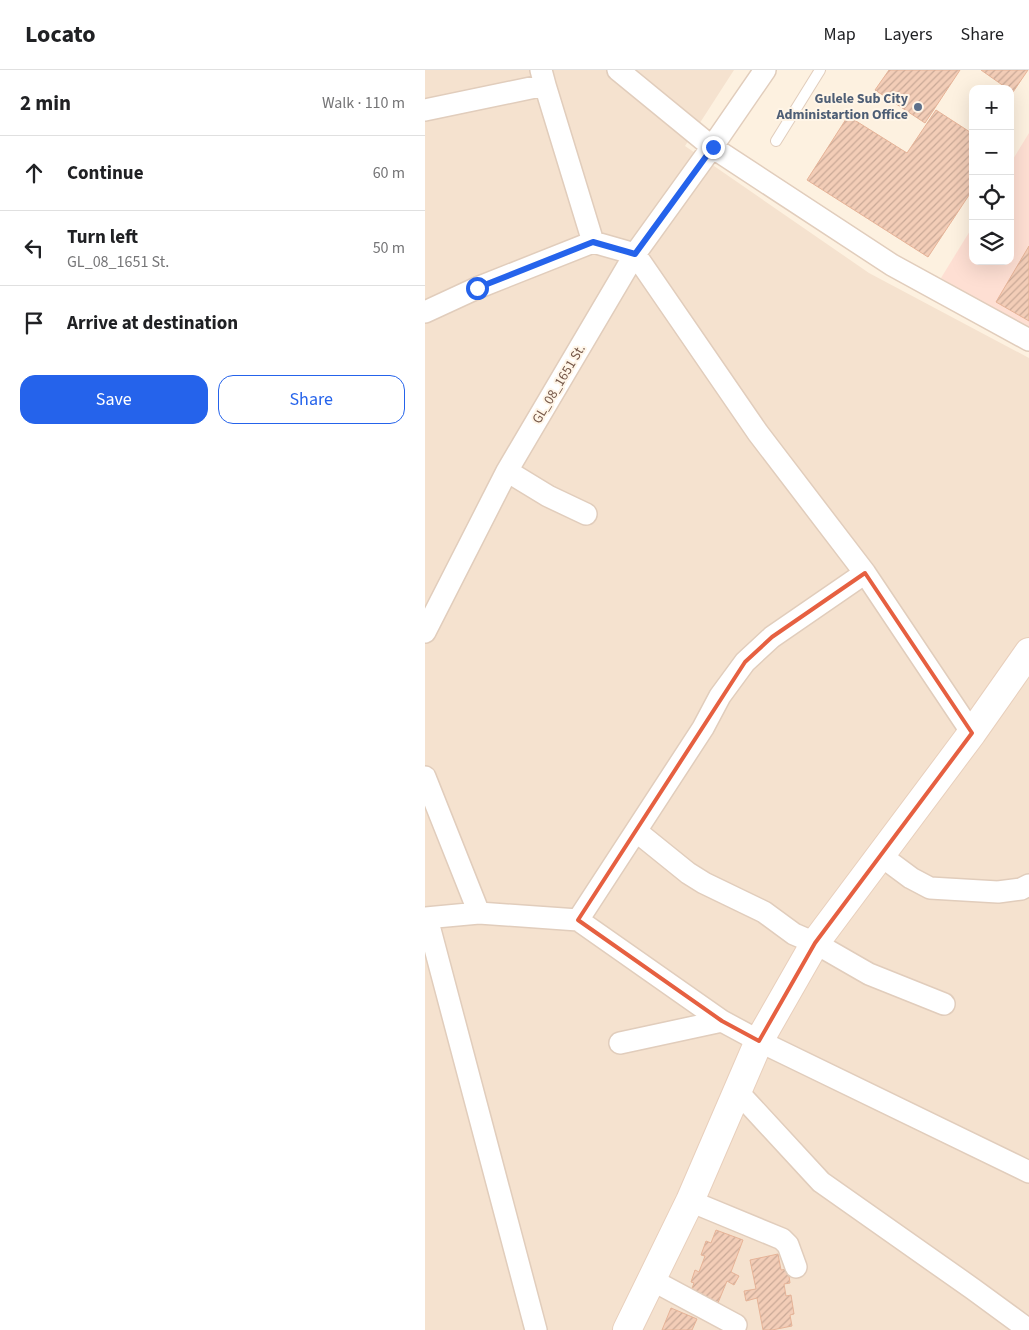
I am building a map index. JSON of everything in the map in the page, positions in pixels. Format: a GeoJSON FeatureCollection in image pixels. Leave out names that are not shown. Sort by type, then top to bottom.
{"type":"FeatureCollection","features":[{"type":"Feature","properties":{"kind":"main road"},"geometry":{"type":"LineString","coordinates":[[627,1330],[690,1201],[759,1041],[815,943],[972,733],[1029,652]]}},
{"type":"Feature","properties":{"kind":"street"},"geometry":{"type":"LineString","coordinates":[[618,70],[713,147],[892,266],[1029,340]]}},
{"type":"Feature","properties":{"kind":"street","name":"GL_08_1651 St."},"geometry":{"type":"LineString","coordinates":[[425,632],[507,471],[635,254],[713,147],[765,70]]}},
{"type":"Feature","properties":{"kind":"street"},"geometry":{"type":"LineString","coordinates":[[425,110],[543,77],[593,242]]}},
{"type":"Feature","properties":{"kind":"street"},"geometry":{"type":"LineString","coordinates":[[425,312],[477,288],[593,242],[635,254],[758,433],[865,573],[972,733]]}},
{"type":"Feature","properties":{"kind":"street"},"geometry":{"type":"LineString","coordinates":[[507,471],[548,496],[586,514]]}},
{"type":"Feature","properties":{"kind":"street"},"geometry":{"type":"LineString","coordinates":[[578,920],[703,728],[720,696],[745,662],[772,637],[865,573]]}},
{"type":"Feature","properties":{"kind":"street"},"geometry":{"type":"LineString","coordinates":[[425,776],[479,913]]}},
{"type":"Feature","properties":{"kind":"street"},"geometry":{"type":"LineString","coordinates":[[636,831],[703,883],[764,912],[794,934],[815,943],[869,974],[944,1004]]}},
{"type":"Feature","properties":{"kind":"street"},"geometry":{"type":"LineString","coordinates":[[881,855],[911,878],[930,888],[998,892],[1029,886]]}},
{"type":"Feature","properties":{"kind":"street"},"geometry":{"type":"LineString","coordinates":[[536,1330],[426,918],[479,913],[578,920],[721,1021],[1029,1172]]}},
{"type":"Feature","properties":{"kind":"street"},"geometry":{"type":"LineString","coordinates":[[620,1043],[721,1021]]}},
{"type":"Feature","properties":{"kind":"street"},"geometry":{"type":"LineString","coordinates":[[737,1091],[821,1182],[1029,1330]]}},
{"type":"Feature","properties":{"kind":"street"},"geometry":{"type":"LineString","coordinates":[[690,1201],[782,1239],[788,1245],[796,1267]]}},
{"type":"Feature","properties":{"kind":"street"},"geometry":{"type":"LineString","coordinates":[[652,1280],[736,1325]]}},
{"type":"Feature","properties":{"kind":"lane"},"geometry":{"type":"LineString","coordinates":[[776,141],[820,70]]}},
{"type":"Feature","properties":{"kind":"highlighted area"},"geometry":{"type":"Polygon","coordinates":[[[865,573],[972,733],[815,943],[759,1041],[722,1021],[578,920],[745,662],[772,637],[865,573]]]}},
{"type":"Feature","properties":{"kind":"shaded area"},"geometry":{"type":"Polygon","coordinates":[[[425,70],[734,70],[685,146],[869,273],[1029,358],[1029,1330],[425,1330],[425,70]]]}},
{"type":"Feature","properties":{"kind":"shaded area"},"geometry":{"type":"Polygon","coordinates":[[[1029,133],[1029,334],[941,278],[969,232],[969,265],[1014,265],[1014,157],[1029,133]]]}},
{"type":"Feature","properties":{"kind":"building","name":"Gulele Sub City Administartion Office"},"geometry":{"type":"Polygon","coordinates":[[[889,70],[960,70],[925,123],[875,90],[889,70]]]}},
{"type":"Feature","properties":{"kind":"building"},"geometry":{"type":"Polygon","coordinates":[[[981,70],[1028,70],[1014,91],[1014,85],[1002,85],[981,70]]]}},
{"type":"Feature","properties":{"kind":"building"},"geometry":{"type":"Polygon","coordinates":[[[936,110],[969,131],[969,195],[928,257],[807,180],[848,116],[907,153],[936,110]]]}},
{"type":"Feature","properties":{"kind":"building"},"geometry":{"type":"Polygon","coordinates":[[[1029,246],[1029,321],[996,302],[1029,246]]]}},
{"type":"Feature","properties":{"kind":"building"},"geometry":{"type":"Polygon","coordinates":[[[716,1230],[743,1240],[731,1272],[739,1276],[734,1285],[727,1281],[715,1310],[688,1299],[694,1283],[691,1282],[695,1270],[699,1272],[705,1256],[701,1255],[706,1241],[711,1243],[716,1230]]]}},
{"type":"Feature","properties":{"kind":"building"},"geometry":{"type":"Polygon","coordinates":[[[778,1254],[781,1270],[788,1269],[790,1283],[784,1284],[786,1296],[791,1295],[794,1314],[790,1315],[792,1326],[763,1330],[757,1298],[746,1301],[744,1291],[756,1289],[750,1260],[778,1254]]]}},
{"type":"Feature","properties":{"kind":"building"},"geometry":{"type":"Polygon","coordinates":[[[671,1308],[697,1319],[692,1330],[662,1330],[671,1308]]]}},
{"type":"Feature","properties":{"kind":"place","name":"Gulele Sub City Administartion Office"},"geometry":{"type":"Point","coordinates":[918,107]}},
{"type":"Feature","properties":{"kind":"route"},"geometry":{"type":"LineString","coordinates":[[477,288],[593,242],[635,254],[713,147]]}}]}
